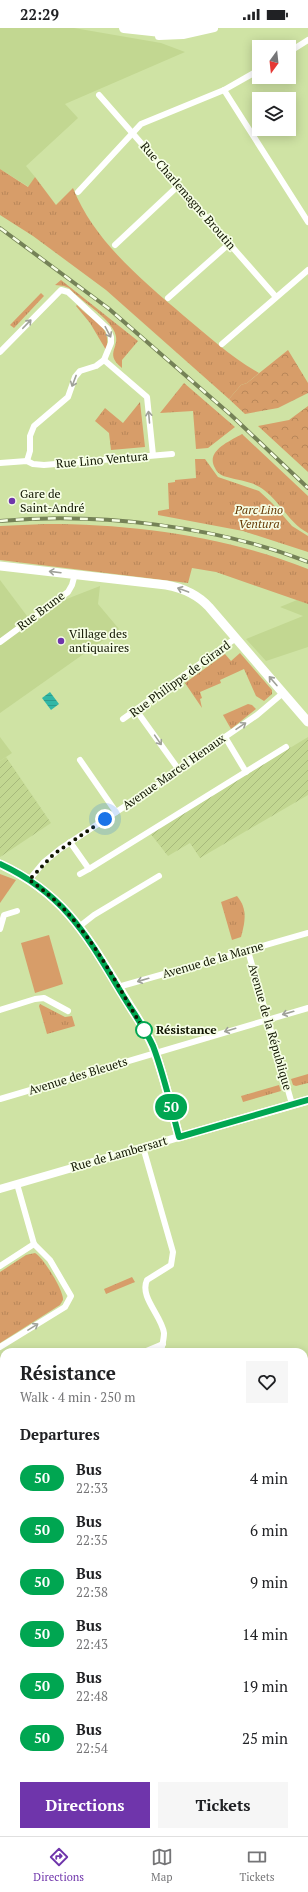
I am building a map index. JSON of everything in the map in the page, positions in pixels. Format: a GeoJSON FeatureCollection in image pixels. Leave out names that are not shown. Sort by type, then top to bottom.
{"type":"FeatureCollection","features":[{"type":"Feature","properties":{"kind":"main road"},"geometry":{"type":"LineString","coordinates":[[124,28],[161,32],[193,28]]}},
{"type":"Feature","properties":{"kind":"main road"},"geometry":{"type":"LineString","coordinates":[[0,566],[181,588],[195,595],[207,604],[308,722]]}},
{"type":"Feature","properties":{"kind":"main road"},"geometry":{"type":"LineString","coordinates":[[0,864],[29,880],[58,903],[80,926],[146,1034],[155,1053],[179,1137]]}},
{"type":"Feature","properties":{"kind":"main road","name":"Rue de Lambersart"},"geometry":{"type":"LineString","coordinates":[[179,1137],[308,1100]]}},
{"type":"Feature","properties":{"kind":"street"},"geometry":{"type":"LineString","coordinates":[[118,28],[166,36],[188,34],[214,28]]}},
{"type":"Feature","properties":{"kind":"street"},"geometry":{"type":"LineString","coordinates":[[296,48],[308,40]]}},
{"type":"Feature","properties":{"kind":"street"},"geometry":{"type":"LineString","coordinates":[[78,192],[132,132],[145,122],[224,90],[252,74]]}},
{"type":"Feature","properties":{"kind":"street"},"geometry":{"type":"LineString","coordinates":[[224,90],[308,222]]}},
{"type":"Feature","properties":{"kind":"street","name":"Rue Charlemagne Broutin"},"geometry":{"type":"LineString","coordinates":[[100,95],[276,297]]}},
{"type":"Feature","properties":{"kind":"street"},"geometry":{"type":"LineString","coordinates":[[115,245],[179,185]]}},
{"type":"Feature","properties":{"kind":"street"},"geometry":{"type":"LineString","coordinates":[[168,298],[230,243]]}},
{"type":"Feature","properties":{"kind":"street"},"geometry":{"type":"LineString","coordinates":[[222,344],[308,270]]}},
{"type":"Feature","properties":{"kind":"street"},"geometry":{"type":"LineString","coordinates":[[0,352],[58,291],[64,290],[68,292],[104,325],[110,333],[111,344],[104,360],[96,366],[80,371],[75,377],[68,396],[37,422],[30,436],[30,463]]}},
{"type":"Feature","properties":{"kind":"street"},"geometry":{"type":"LineString","coordinates":[[104,360],[147,397],[153,456]]}},
{"type":"Feature","properties":{"kind":"street","name":"Rue Lino Ventura"},"geometry":{"type":"LineString","coordinates":[[0,463],[30,463],[44,465],[172,454]]}},
{"type":"Feature","properties":{"kind":"street","name":"Rue Brune"},"geometry":{"type":"LineString","coordinates":[[0,642],[68,592],[75,574]]}},
{"type":"Feature","properties":{"kind":"street","name":"Rue Philippe de Girard"},"geometry":{"type":"LineString","coordinates":[[123,719],[236,638]]}},
{"type":"Feature","properties":{"kind":"street","name":"Avenue Marcel Henaux"},"geometry":{"type":"LineString","coordinates":[[29,880],[48,859],[70,842],[179,770],[257,715],[283,693]]}},
{"type":"Feature","properties":{"kind":"street"},"geometry":{"type":"LineString","coordinates":[[136,710],[179,770]]}},
{"type":"Feature","properties":{"kind":"street"},"geometry":{"type":"LineString","coordinates":[[225,737],[246,772]]}},
{"type":"Feature","properties":{"kind":"street"},"geometry":{"type":"LineString","coordinates":[[80,874],[286,747]]}},
{"type":"Feature","properties":{"kind":"street"},"geometry":{"type":"LineString","coordinates":[[80,760],[116,812]]}},
{"type":"Feature","properties":{"kind":"street"},"geometry":{"type":"LineString","coordinates":[[70,842],[89,868]]}},
{"type":"Feature","properties":{"kind":"street"},"geometry":{"type":"LineString","coordinates":[[80,926],[94,915],[159,876]]}},
{"type":"Feature","properties":{"kind":"street"},"geometry":{"type":"LineString","coordinates":[[0,929],[4,915],[17,911]]}},
{"type":"Feature","properties":{"kind":"street","name":"Avenue de la Marne"},"geometry":{"type":"LineString","coordinates":[[118,987],[308,933]]}},
{"type":"Feature","properties":{"kind":"street","name":"Avenue de la République"},"geometry":{"type":"LineString","coordinates":[[248,950],[292,1104]]}},
{"type":"Feature","properties":{"kind":"street"},"geometry":{"type":"LineString","coordinates":[[0,1010],[35,999],[44,998],[68,1011]]}},
{"type":"Feature","properties":{"kind":"street","name":"Avenue des Bleuets"},"geometry":{"type":"LineString","coordinates":[[0,1099],[308,1008]]}},
{"type":"Feature","properties":{"kind":"street","name":"Rue de Lambersart"},"geometry":{"type":"LineString","coordinates":[[0,1189],[179,1137]]}},
{"type":"Feature","properties":{"kind":"street"},"geometry":{"type":"LineString","coordinates":[[143,1147],[174,1252],[171,1265],[147,1280],[145,1284],[146,1292],[164,1332],[162,1348]]}},
{"type":"Feature","properties":{"kind":"street"},"geometry":{"type":"LineString","coordinates":[[0,1347],[65,1306],[70,1299],[69,1291],[50,1260],[34,1244],[17,1184]]}},
{"type":"Feature","properties":{"kind":"street"},"geometry":{"type":"LineString","coordinates":[[0,1266],[34,1244]]}},
{"type":"Feature","properties":{"kind":"street"},"geometry":{"type":"LineString","coordinates":[[154,1348],[163,1344]]}},
{"type":"Feature","properties":{"kind":"shaded area"},"geometry":{"type":"Polygon","coordinates":[[[0,28],[74,28],[161,43],[185,52],[65,104],[78,118],[26,166],[35,177],[29,187],[0,169],[0,28]]]}},
{"type":"Feature","properties":{"kind":"shaded area"},"geometry":{"type":"Polygon","coordinates":[[[0,580],[33,624],[64,600],[100,586],[98,604],[119,629],[0,713],[0,580]]]}},
{"type":"Feature","properties":{"kind":"shaded area"},"geometry":{"type":"Polygon","coordinates":[[[297,600],[308,604],[308,647],[266,661],[246,639],[303,616],[280,607],[297,600]]]}},
{"type":"Feature","properties":{"kind":"shaded area"},"geometry":{"type":"Polygon","coordinates":[[[0,737],[12,753],[0,761],[0,737]]]}},
{"type":"Feature","properties":{"kind":"shaded area"},"geometry":{"type":"Polygon","coordinates":[[[308,737],[308,795],[200,858],[190,843],[168,856],[150,833],[308,737]]]}},
{"type":"Feature","properties":{"kind":"shaded area"},"geometry":{"type":"Polygon","coordinates":[[[6,757],[51,823],[0,857],[0,761],[6,757]]]}},
{"type":"Feature","properties":{"kind":"green space"},"geometry":{"type":"Polygon","coordinates":[[[0,169],[28,187],[35,177],[56,205],[73,188],[93,225],[120,258],[168,302],[220,346],[259,373],[247,383],[241,385],[229,399],[106,290],[33,236],[0,215],[0,169]]]}},
{"type":"Feature","properties":{"kind":"green space"},"geometry":{"type":"Polygon","coordinates":[[[61,280],[138,341],[122,360],[122,368],[114,358],[113,353],[116,335],[109,323],[69,288],[55,285],[61,280]]]}},
{"type":"Feature","properties":{"kind":"green space"},"geometry":{"type":"Polygon","coordinates":[[[41,293],[44,296],[14,328],[10,325],[41,293]]]}},
{"type":"Feature","properties":{"kind":"green space"},"geometry":{"type":"Polygon","coordinates":[[[77,305],[104,329],[107,342],[106,350],[90,323],[76,306],[77,305]]]}},
{"type":"Feature","properties":{"kind":"green space"},"geometry":{"type":"Polygon","coordinates":[[[288,350],[308,383],[308,393],[278,408],[245,414],[229,399],[241,385],[247,383],[288,350]]]}},
{"type":"Feature","properties":{"kind":"green space"},"geometry":{"type":"Polygon","coordinates":[[[184,383],[235,427],[208,448],[196,449],[193,411],[160,413],[184,383]]]}},
{"type":"Feature","properties":{"kind":"green space"},"geometry":{"type":"Polygon","coordinates":[[[140,402],[145,447],[111,450],[109,433],[95,421],[105,408],[123,423],[140,402]]]}},
{"type":"Feature","properties":{"kind":"green space"},"geometry":{"type":"Polygon","coordinates":[[[308,406],[308,472],[258,426],[289,420],[308,406]]]}},
{"type":"Feature","properties":{"kind":"green space","name":"Parc Lino Ventura"},"geometry":{"type":"Polygon","coordinates":[[[242,434],[308,496],[308,533],[301,529],[270,495],[260,487],[251,483],[223,476],[216,470],[213,462],[213,456],[220,447],[242,434]]]}},
{"type":"Feature","properties":{"kind":"green space","name":"Parc Lino Ventura"},"geometry":{"type":"Polygon","coordinates":[[[195,459],[205,459],[218,477],[259,491],[272,503],[292,526],[308,536],[308,552],[243,531],[158,515],[158,511],[169,509],[168,483],[175,482],[175,480],[196,478],[195,459]]]}},
{"type":"Feature","properties":{"kind":"green space"},"geometry":{"type":"Polygon","coordinates":[[[45,524],[112,526],[179,534],[212,540],[277,558],[308,569],[308,604],[216,572],[192,568],[188,583],[0,560],[0,526],[45,524]]]}},
{"type":"Feature","properties":{"kind":"green space"},"geometry":{"type":"Polygon","coordinates":[[[240,653],[272,690],[272,694],[264,701],[256,696],[244,669],[220,680],[221,683],[200,692],[202,698],[200,699],[202,708],[185,683],[225,654],[231,661],[240,653]]]}},
{"type":"Feature","properties":{"kind":"green space"},"geometry":{"type":"Polygon","coordinates":[[[248,704],[252,705],[256,709],[231,729],[223,715],[248,704]]]}},
{"type":"Feature","properties":{"kind":"green space"},"geometry":{"type":"Polygon","coordinates":[[[0,874],[16,880],[0,903],[0,874]]]}},
{"type":"Feature","properties":{"kind":"green space"},"geometry":{"type":"Polygon","coordinates":[[[237,896],[243,906],[245,916],[244,926],[241,937],[232,940],[221,902],[237,896]]]}},
{"type":"Feature","properties":{"kind":"green space"},"geometry":{"type":"Polygon","coordinates":[[[49,935],[63,984],[35,993],[21,943],[49,935]]]}},
{"type":"Feature","properties":{"kind":"green space"},"geometry":{"type":"Polygon","coordinates":[[[40,1004],[65,1017],[72,1016],[75,1026],[47,1034],[39,1006],[40,1004]]]}},
{"type":"Feature","properties":{"kind":"green space"},"geometry":{"type":"Polygon","coordinates":[[[308,1074],[308,1083],[296,1086],[293,1085],[291,1079],[308,1074]]]}},
{"type":"Feature","properties":{"kind":"green space"},"geometry":{"type":"Polygon","coordinates":[[[279,1085],[281,1091],[243,1102],[241,1096],[279,1085]]]}},
{"type":"Feature","properties":{"kind":"green space"},"geometry":{"type":"Polygon","coordinates":[[[35,1253],[43,1261],[52,1275],[60,1289],[63,1300],[60,1305],[0,1343],[0,1272],[26,1255],[35,1253]]]}},
{"type":"Feature","properties":{"kind":"green space"},"geometry":{"type":"Polygon","coordinates":[[[132,1277],[135,1282],[106,1294],[104,1289],[132,1277]]]}},
{"type":"Feature","properties":{"kind":"water"},"geometry":{"type":"Polygon","coordinates":[[[50,692],[59,704],[51,710],[42,698],[50,692]]]}},
{"type":"Feature","properties":{"kind":"railway"},"geometry":{"type":"LineString","coordinates":[[0,228],[108,308],[231,415],[308,488]]}},
{"type":"Feature","properties":{"kind":"railway"},"geometry":{"type":"LineString","coordinates":[[0,521],[76,519],[156,525],[235,539],[308,562]]}},
{"type":"Feature","properties":{"kind":"bus line","name":"50"},"geometry":{"type":"LineString","coordinates":[[0,864],[34,884],[58,903],[66,910],[86,934],[152,1045],[179,1137],[308,1100]]}},
{"type":"Feature","properties":{"kind":"place","name":"Gare de Saint-André"},"geometry":{"type":"Point","coordinates":[12,501]}},
{"type":"Feature","properties":{"kind":"place","name":"Village des antiquaires"},"geometry":{"type":"Point","coordinates":[61,641]}},
{"type":"Feature","properties":{"kind":"place","name":"Résistance"},"geometry":{"type":"Point","coordinates":[144,1030]}},
{"type":"Feature","properties":{"kind":"route"},"geometry":{"type":"LineString","coordinates":[[105,819],[60,849],[48,859],[29,880],[58,903],[80,926],[144,1030]]}}]}
